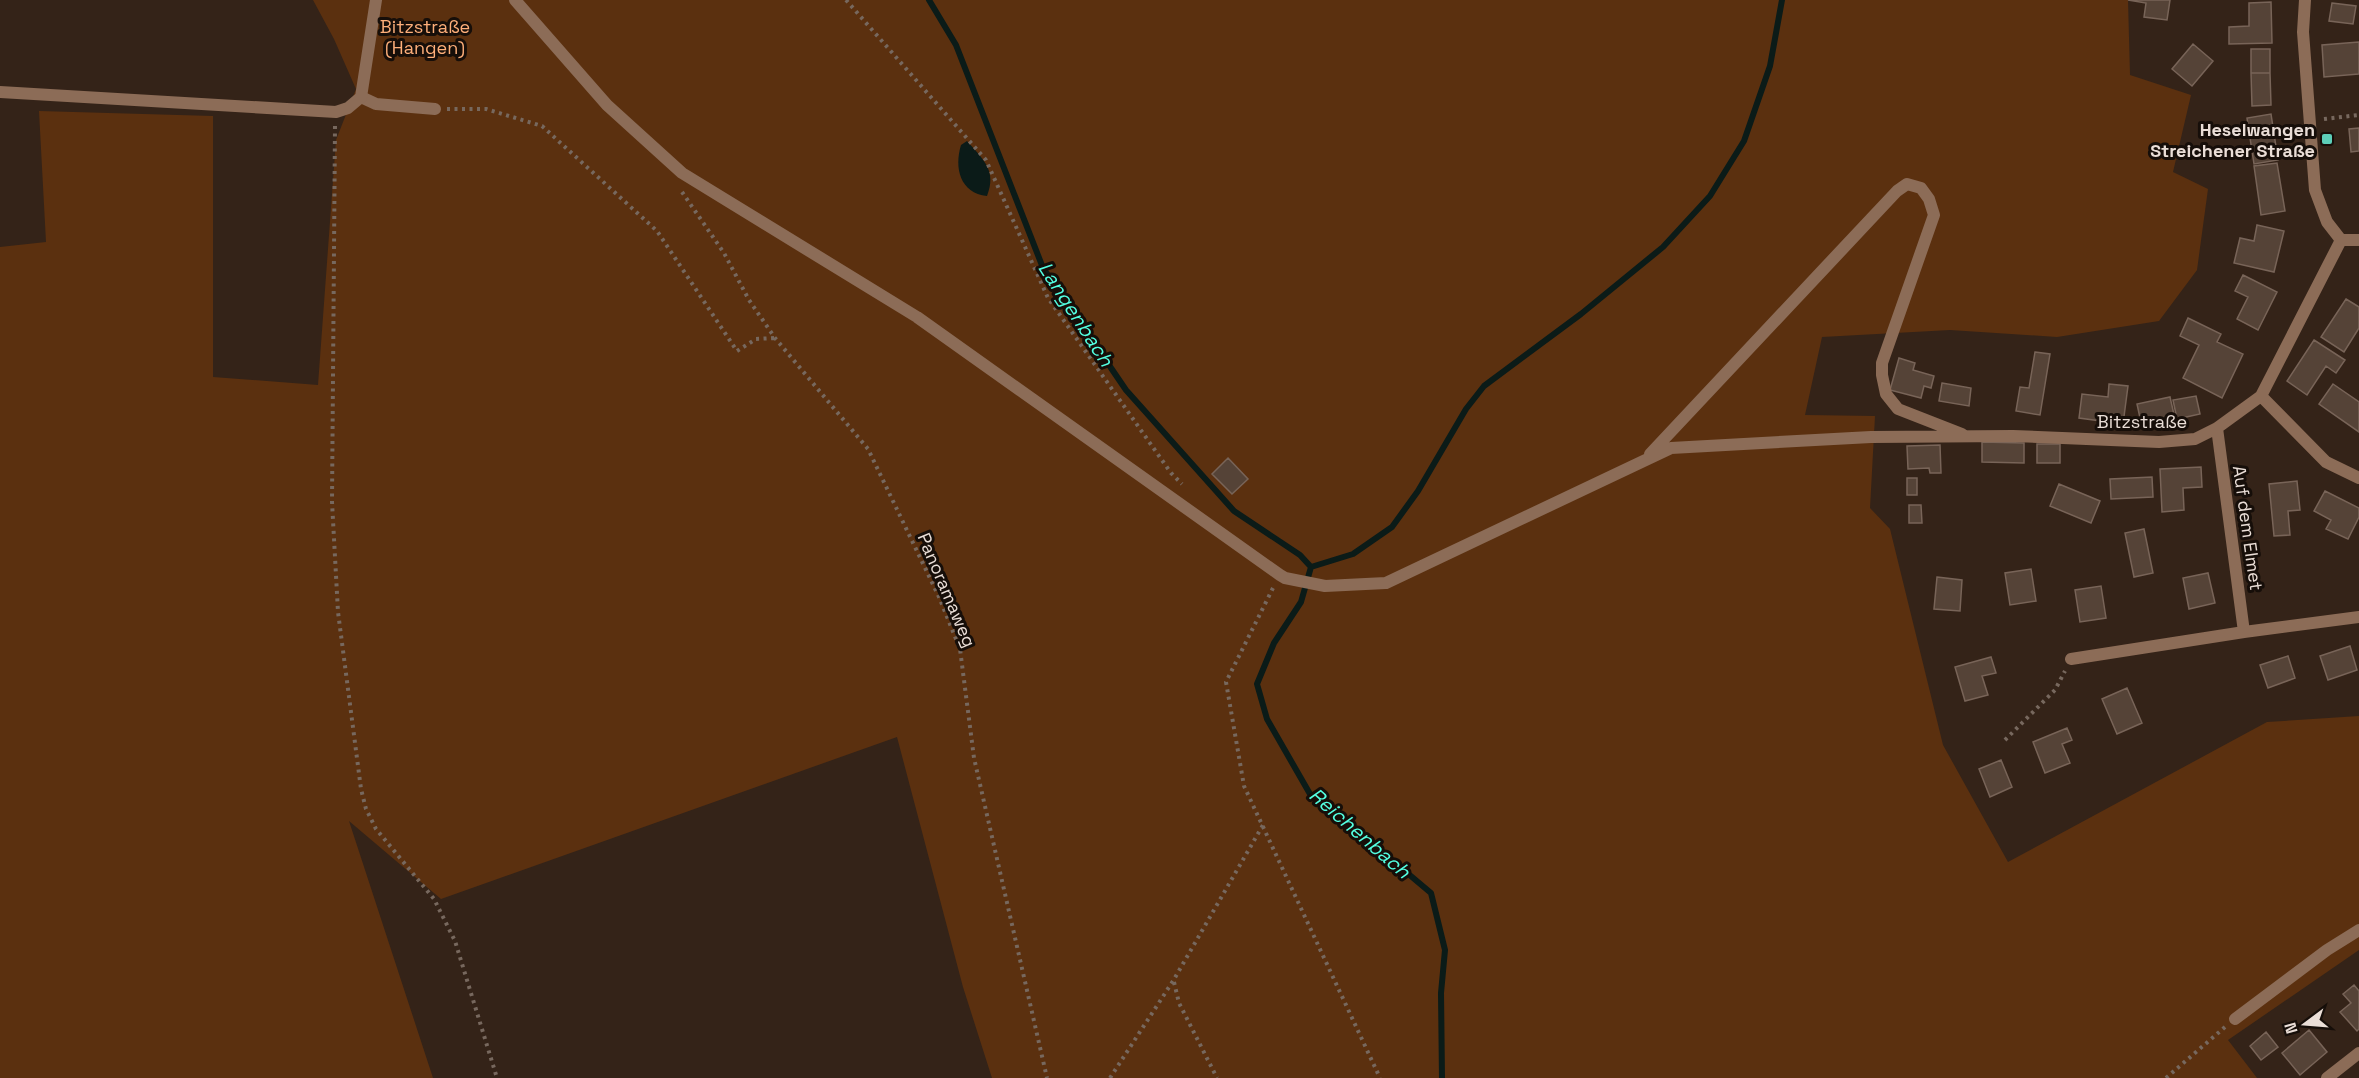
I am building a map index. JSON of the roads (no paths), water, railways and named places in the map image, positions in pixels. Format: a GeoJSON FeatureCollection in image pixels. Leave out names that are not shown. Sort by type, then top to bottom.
{"type":"FeatureCollection","features":[{"type":"Feature","properties":{"kind":"street"},"geometry":{"type":"LineString","coordinates":[[0,92],[336,112],[348,108],[360,97],[376,0]]}},
{"type":"Feature","properties":{"kind":"street","name":"Bitzstraße"},"geometry":{"type":"LineString","coordinates":[[515,0],[607,105],[682,173],[917,317],[1282,576],[1325,586],[1386,583],[1671,448],[1871,437],[1968,436],[2159,442],[2195,439],[2217,428],[2260,396],[2341,240]]}},
{"type":"Feature","properties":{"kind":"street"},"geometry":{"type":"LineString","coordinates":[[2305,0],[2303,32],[2315,190],[2327,222],[2341,240],[2359,240]]}},
{"type":"Feature","properties":{"kind":"street"},"geometry":{"type":"LineString","coordinates":[[360,97],[376,104],[435,109]]}},
{"type":"Feature","properties":{"kind":"street"},"geometry":{"type":"LineString","coordinates":[[1644,460],[1896,191],[1907,184],[1921,188],[1929,200],[1934,215],[1882,363],[1886,394],[1898,409],[1968,436]]}},
{"type":"Feature","properties":{"kind":"street"},"geometry":{"type":"LineString","coordinates":[[2260,396],[2326,462],[2359,478]]}},
{"type":"Feature","properties":{"kind":"street","name":"Auf dem Elmet"},"geometry":{"type":"LineString","coordinates":[[2217,428],[2244,632]]}},
{"type":"Feature","properties":{"kind":"street"},"geometry":{"type":"LineString","coordinates":[[2071,659],[2359,617]]}},
{"type":"Feature","properties":{"kind":"street"},"geometry":{"type":"LineString","coordinates":[[2235,1019],[2327,950],[2359,930]]}},
{"type":"Feature","properties":{"kind":"street"},"geometry":{"type":"LineString","coordinates":[[2327,1078],[2359,1053]]}},
{"type":"Feature","properties":{"kind":"waterway","name":"Langenbach"},"geometry":{"type":"LineString","coordinates":[[929,0],[956,45],[1043,268],[1126,390],[1234,511],[1300,555],[1311,567]]}},
{"type":"Feature","properties":{"kind":"waterway"},"geometry":{"type":"LineString","coordinates":[[1311,567],[1353,554],[1392,527],[1418,491],[1466,409],[1484,386],[1581,314],[1663,247],[1710,196],[1744,141],[1770,66],[1782,0]]}},
{"type":"Feature","properties":{"kind":"waterway","name":"Reichenbach"},"geometry":{"type":"LineString","coordinates":[[1311,567],[1301,602],[1274,643],[1257,684],[1267,719],[1310,794],[1431,893],[1445,950],[1441,993],[1442,1078]]}},
{"type":"Feature","properties":{"kind":"place","name":"Heselwangen Streichener Straße"},"geometry":{"type":"Point","coordinates":[2327,139]}},
{"type":"Feature","properties":{"kind":"park label","name":"Bitzstraße (Hangen)"},"geometry":{"type":"Point","coordinates":[425,36]}}]}
